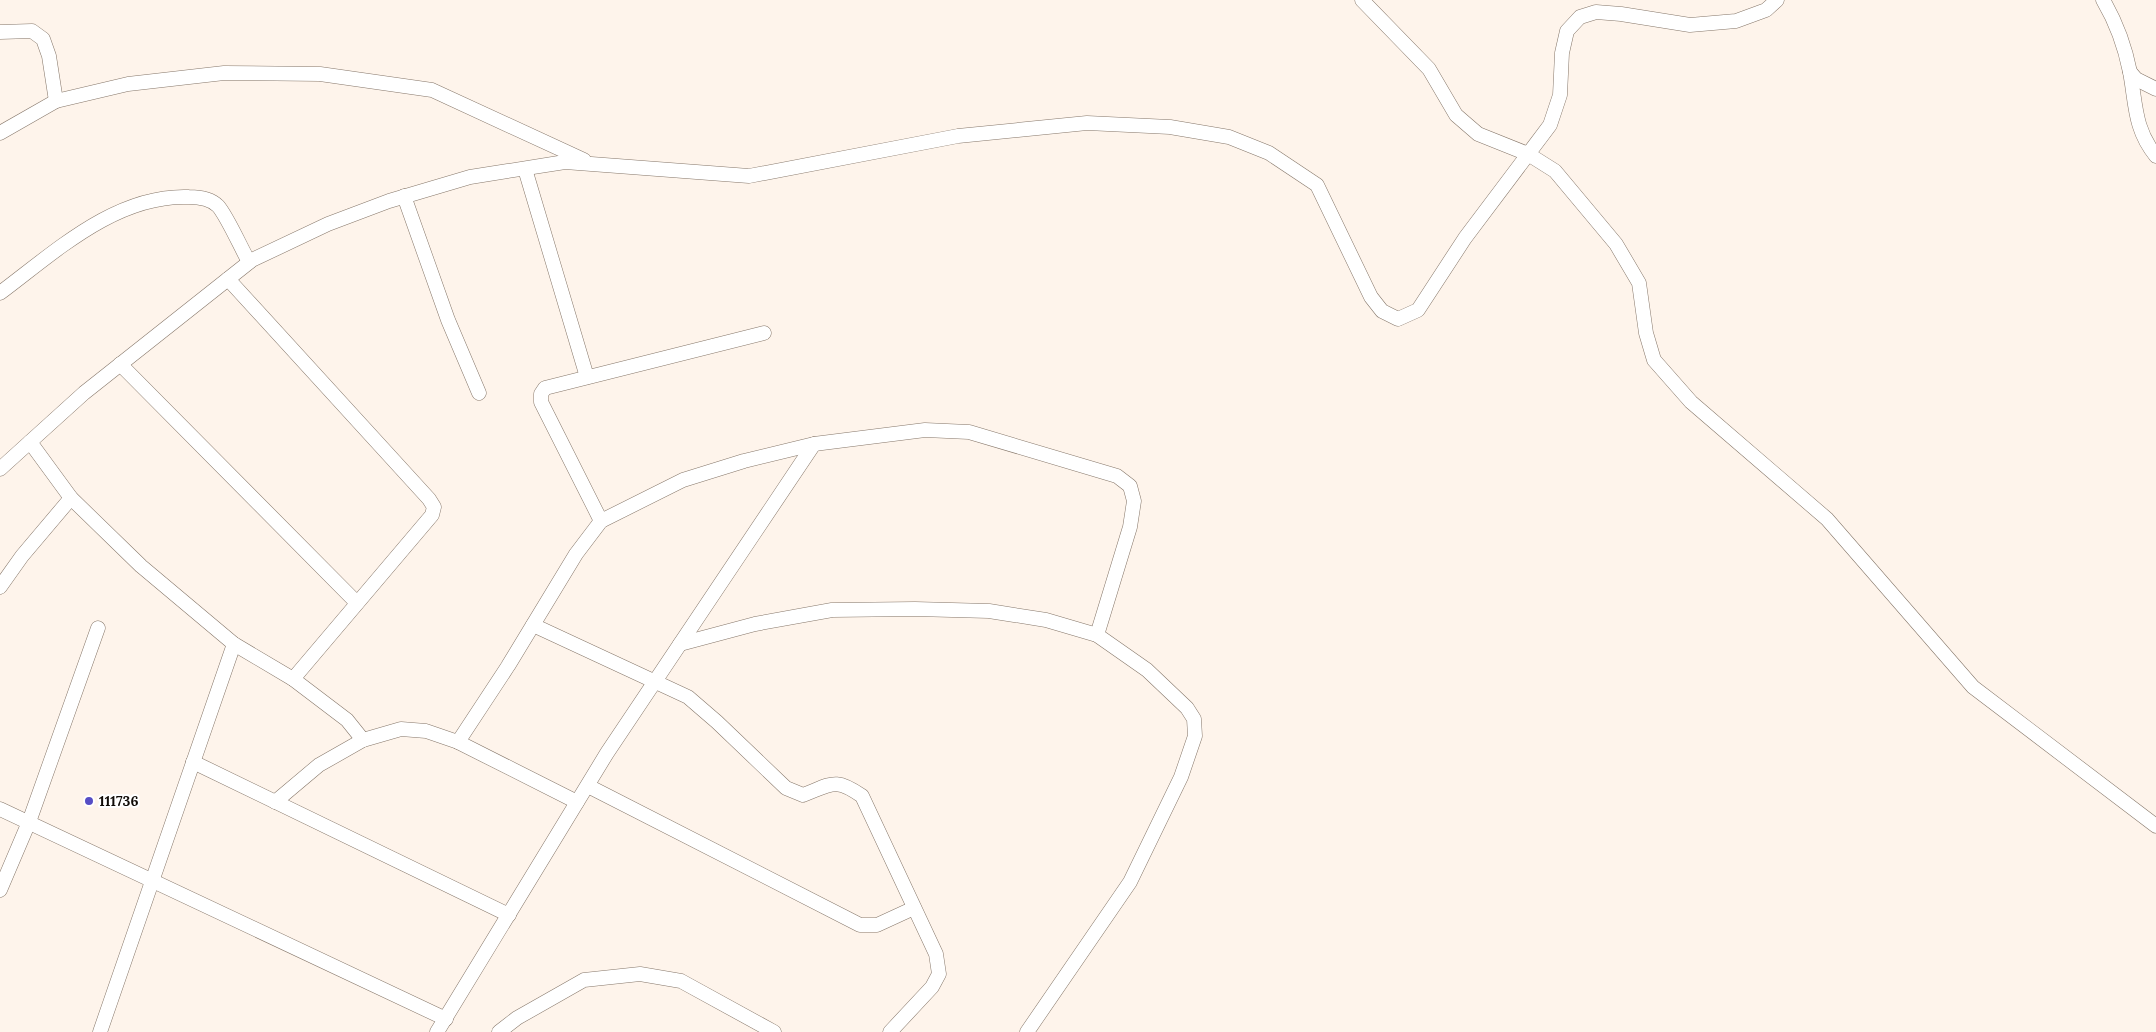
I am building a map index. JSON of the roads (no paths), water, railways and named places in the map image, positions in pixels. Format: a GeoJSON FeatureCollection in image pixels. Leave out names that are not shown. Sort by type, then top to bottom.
{"type":"FeatureCollection","features":[{"type":"Feature","properties":{"kind":"street"},"geometry":{"type":"LineString","coordinates":[[1362,0],[1428,69],[1456,116],[1478,134],[1528,154],[1555,172],[1616,244],[1639,283],[1646,333],[1654,360],[1691,402],[1827,519],[1973,687],[2156,826]]}},
{"type":"Feature","properties":{"kind":"street"},"geometry":{"type":"LineString","coordinates":[[0,469],[84,393],[249,262],[328,224],[404,196],[470,177],[564,162],[749,176],[958,136],[1087,123],[1170,127],[1229,137],[1269,153],[1317,185],[1371,297],[1382,311],[1398,319],[1418,310],[1465,238],[1508,178],[1550,125],[1560,94],[1562,53],[1567,31],[1580,17],[1596,12],[1621,14],[1690,26],[1736,21],[1766,10],[1777,0]]}},
{"type":"Feature","properties":{"kind":"street"},"geometry":{"type":"LineString","coordinates":[[2103,0],[2113,18],[2130,72],[2137,124],[2156,156]]}},
{"type":"Feature","properties":{"kind":"street"},"geometry":{"type":"LineString","coordinates":[[0,32],[32,31],[43,39],[49,56],[56,101]]}},
{"type":"Feature","properties":{"kind":"street"},"geometry":{"type":"LineString","coordinates":[[2130,72],[2136,79],[2156,89]]}},
{"type":"Feature","properties":{"kind":"street"},"geometry":{"type":"LineString","coordinates":[[0,133],[56,101],[128,84],[224,73],[320,74],[432,90],[594,164]]}},
{"type":"Feature","properties":{"kind":"street"},"geometry":{"type":"LineString","coordinates":[[525,169],[587,377]]}},
{"type":"Feature","properties":{"kind":"street"},"geometry":{"type":"LineString","coordinates":[[0,293],[67,242],[114,213],[178,196],[201,197],[217,205],[249,262]]}},
{"type":"Feature","properties":{"kind":"street"},"geometry":{"type":"LineString","coordinates":[[404,196],[448,320],[479,393]]}},
{"type":"Feature","properties":{"kind":"street"},"geometry":{"type":"LineString","coordinates":[[228,279],[429,499],[434,507],[432,515],[293,679]]}},
{"type":"Feature","properties":{"kind":"street"},"geometry":{"type":"LineString","coordinates":[[601,521],[541,402],[541,394],[544,388],[764,333]]}},
{"type":"Feature","properties":{"kind":"street"},"geometry":{"type":"LineString","coordinates":[[120,364],[357,603]]}},
{"type":"Feature","properties":{"kind":"street"},"geometry":{"type":"LineString","coordinates":[[458,742],[576,554],[601,521],[683,480],[744,461],[814,444],[925,430],[969,432],[1117,476],[1130,486],[1134,501],[1130,527],[1097,635]]}},
{"type":"Feature","properties":{"kind":"street"},"geometry":{"type":"LineString","coordinates":[[30,442],[71,498],[141,566],[234,644],[293,679],[347,720],[363,740]]}},
{"type":"Feature","properties":{"kind":"street"},"geometry":{"type":"LineString","coordinates":[[438,1032],[578,802],[655,681],[814,444]]}},
{"type":"Feature","properties":{"kind":"street"},"geometry":{"type":"LineString","coordinates":[[0,587],[22,556],[71,498]]}},
{"type":"Feature","properties":{"kind":"street"},"geometry":{"type":"LineString","coordinates":[[680,644],[755,624],[832,610],[915,609],[989,611],[1046,620],[1097,635],[1147,670],[1187,708],[1194,719],[1195,736],[1182,776],[1130,882],[1027,1032]]}},
{"type":"Feature","properties":{"kind":"street"},"geometry":{"type":"LineString","coordinates":[[533,625],[688,697],[718,722],[786,788],[803,795],[835,783],[847,786],[862,796],[936,954],[939,974],[932,987],[890,1032]]}},
{"type":"Feature","properties":{"kind":"street"},"geometry":{"type":"LineString","coordinates":[[0,890],[29,822],[98,628]]}},
{"type":"Feature","properties":{"kind":"street"},"geometry":{"type":"LineString","coordinates":[[104,1031],[153,880],[234,644]]}},
{"type":"Feature","properties":{"kind":"street"},"geometry":{"type":"LineString","coordinates":[[275,802],[319,764],[363,740],[401,729],[426,731],[458,742],[578,802]]}},
{"type":"Feature","properties":{"kind":"street"},"geometry":{"type":"LineString","coordinates":[[193,762],[509,915]]}},
{"type":"Feature","properties":{"kind":"street"},"geometry":{"type":"LineString","coordinates":[[588,786],[860,925],[877,925],[914,908]]}},
{"type":"Feature","properties":{"kind":"street"},"geometry":{"type":"LineString","coordinates":[[0,809],[446,1019]]}},
{"type":"Feature","properties":{"kind":"street"},"geometry":{"type":"LineString","coordinates":[[499,1032],[517,1018],[584,980],[640,974],[681,981],[774,1032]]}},
{"type":"Feature","properties":{"kind":"place","name":"111736"},"geometry":{"type":"Point","coordinates":[89,801]}}]}
